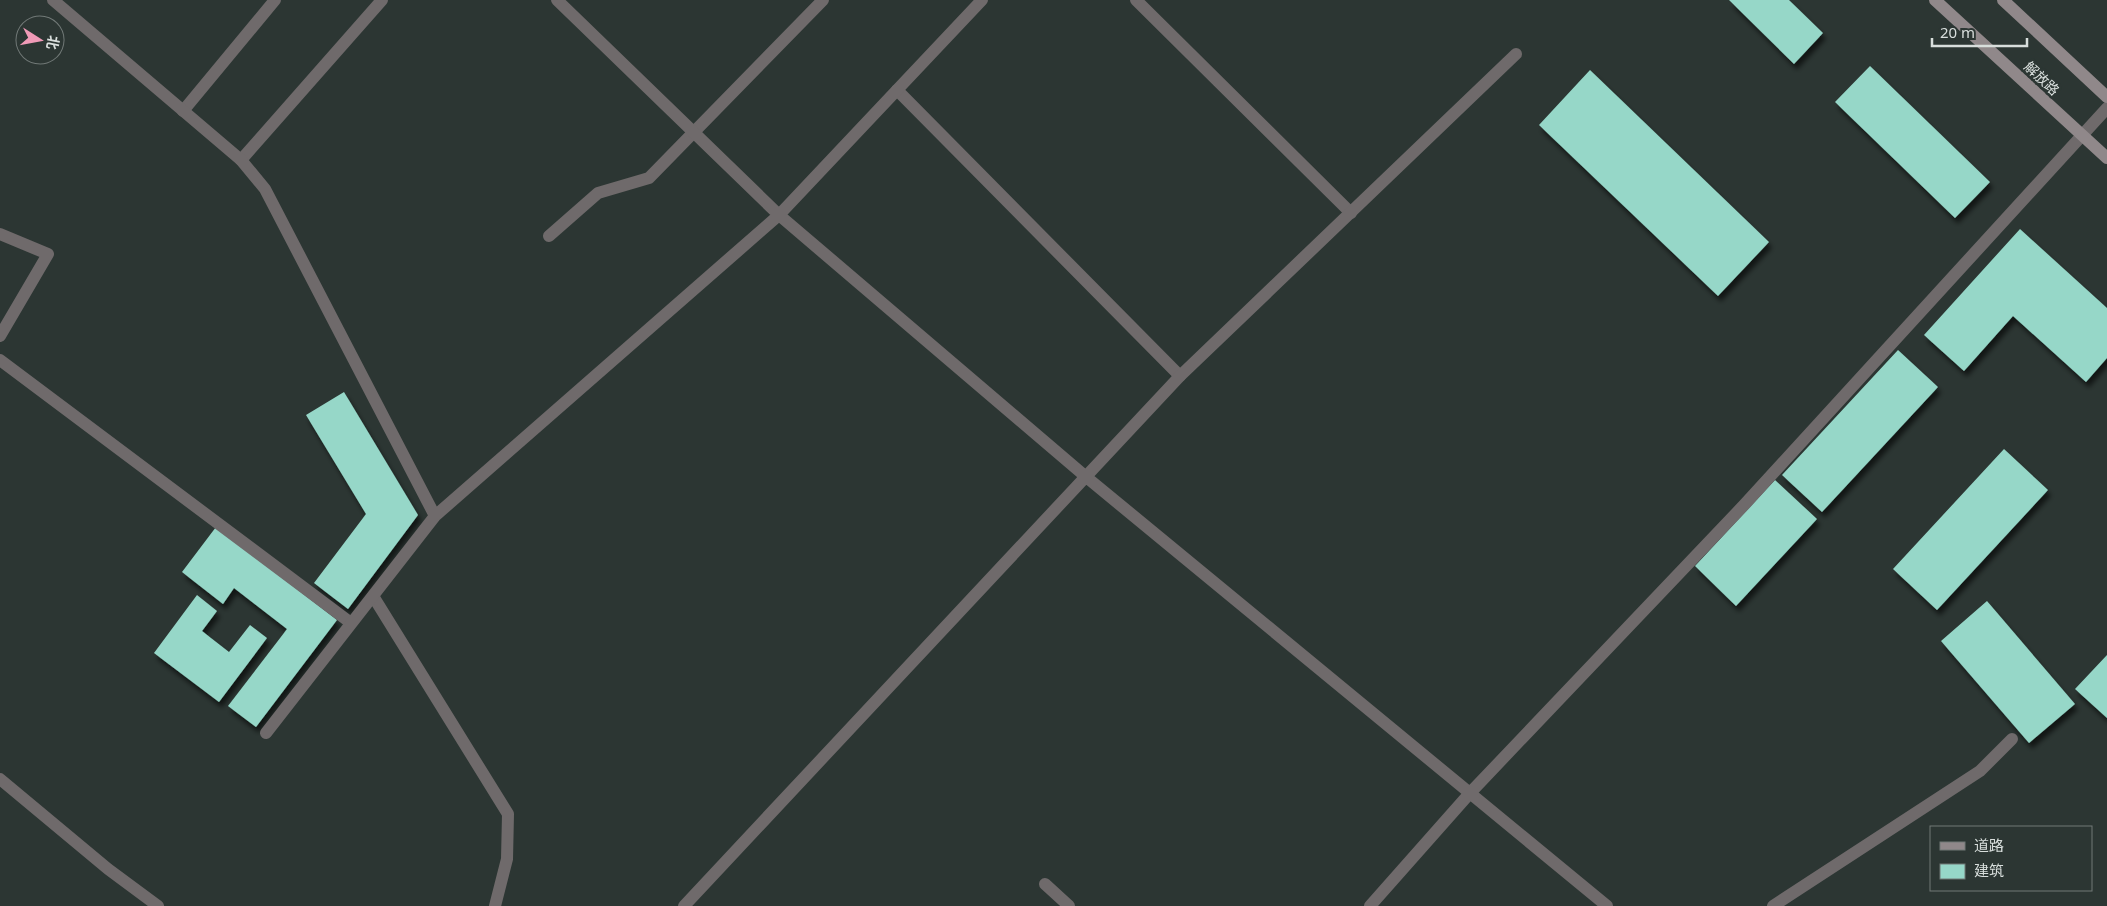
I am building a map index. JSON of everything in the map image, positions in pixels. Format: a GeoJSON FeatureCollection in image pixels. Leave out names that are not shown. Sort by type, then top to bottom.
{"type":"FeatureCollection","features":[{"type":"Feature","properties":{"kind":"main road","name":"解放路"},"geometry":{"type":"LineString","coordinates":[[1935,0],[2107,158]]}},
{"type":"Feature","properties":{"kind":"main road"},"geometry":{"type":"LineString","coordinates":[[2002,0],[2107,97]]}},
{"type":"Feature","properties":{"kind":"street"},"geometry":{"type":"LineString","coordinates":[[53,0],[241,160],[265,189],[435,516]]}},
{"type":"Feature","properties":{"kind":"street"},"geometry":{"type":"LineString","coordinates":[[183,110],[275,0]]}},
{"type":"Feature","properties":{"kind":"street"},"geometry":{"type":"LineString","coordinates":[[241,160],[382,0]]}},
{"type":"Feature","properties":{"kind":"street"},"geometry":{"type":"LineString","coordinates":[[557,0],[779,215],[1085,476],[1607,906]]}},
{"type":"Feature","properties":{"kind":"street"},"geometry":{"type":"LineString","coordinates":[[549,236],[598,193],[649,178],[823,0]]}},
{"type":"Feature","properties":{"kind":"street"},"geometry":{"type":"LineString","coordinates":[[266,732],[435,516],[779,215],[982,0]]}},
{"type":"Feature","properties":{"kind":"street"},"geometry":{"type":"LineString","coordinates":[[1136,0],[1351,213]]}},
{"type":"Feature","properties":{"kind":"street"},"geometry":{"type":"LineString","coordinates":[[684,906],[1180,376],[1516,54]]}},
{"type":"Feature","properties":{"kind":"street"},"geometry":{"type":"LineString","coordinates":[[897,90],[1180,376]]}},
{"type":"Feature","properties":{"kind":"street"},"geometry":{"type":"LineString","coordinates":[[1370,906],[1470,793],[1752,497],[2107,108]]}},
{"type":"Feature","properties":{"kind":"street"},"geometry":{"type":"LineString","coordinates":[[0,234],[48,254],[0,336]]}},
{"type":"Feature","properties":{"kind":"street"},"geometry":{"type":"LineString","coordinates":[[0,360],[351,623]]}},
{"type":"Feature","properties":{"kind":"street"},"geometry":{"type":"LineString","coordinates":[[373,596],[508,814],[507,858],[495,906]]}},
{"type":"Feature","properties":{"kind":"street"},"geometry":{"type":"LineString","coordinates":[[1774,906],[1980,771],[2012,740]]}},
{"type":"Feature","properties":{"kind":"street"},"geometry":{"type":"LineString","coordinates":[[0,779],[108,869],[158,906]]}},
{"type":"Feature","properties":{"kind":"street"},"geometry":{"type":"LineString","coordinates":[[1044,884],[1070,906]]}},
{"type":"Feature","properties":{"kind":"building"},"geometry":{"type":"Polygon","coordinates":[[[1729,0],[1789,0],[1823,33],[1794,64],[1729,0]]]}},
{"type":"Feature","properties":{"kind":"building"},"geometry":{"type":"Polygon","coordinates":[[[1870,66],[1990,182],[1955,218],[1835,102],[1870,66]]]}},
{"type":"Feature","properties":{"kind":"building"},"geometry":{"type":"Polygon","coordinates":[[[1590,70],[1769,242],[1718,296],[1539,125],[1590,70]]]}},
{"type":"Feature","properties":{"kind":"building"},"geometry":{"type":"Polygon","coordinates":[[[2020,229],[2107,308],[2107,358],[2086,382],[2013,316],[1964,371],[1924,335],[2020,229]]]}},
{"type":"Feature","properties":{"kind":"building"},"geometry":{"type":"Polygon","coordinates":[[[1898,350],[1938,387],[1822,512],[1782,475],[1898,350]]]}},
{"type":"Feature","properties":{"kind":"building"},"geometry":{"type":"Polygon","coordinates":[[[344,392],[418,515],[348,609],[314,583],[366,514],[306,415],[344,392]]]}},
{"type":"Feature","properties":{"kind":"building"},"geometry":{"type":"Polygon","coordinates":[[[2004,449],[2048,490],[1937,610],[1893,569],[2004,449]]]}},
{"type":"Feature","properties":{"kind":"building"},"geometry":{"type":"Polygon","coordinates":[[[1775,480],[1817,519],[1736,606],[1695,566],[1775,480]]]}},
{"type":"Feature","properties":{"kind":"building"},"geometry":{"type":"Polygon","coordinates":[[[216,527],[337,620],[256,727],[228,706],[287,629],[234,588],[223,604],[182,572],[216,527]]]}},
{"type":"Feature","properties":{"kind":"building"},"geometry":{"type":"Polygon","coordinates":[[[197,595],[217,611],[202,631],[229,652],[250,625],[267,638],[219,702],[154,653],[197,595]]]}},
{"type":"Feature","properties":{"kind":"building"},"geometry":{"type":"Polygon","coordinates":[[[1987,601],[2075,704],[2029,743],[1941,641],[1987,601]]]}},
{"type":"Feature","properties":{"kind":"building"},"geometry":{"type":"Polygon","coordinates":[[[2107,655],[2107,718],[2075,689],[2107,655]]]}}]}
